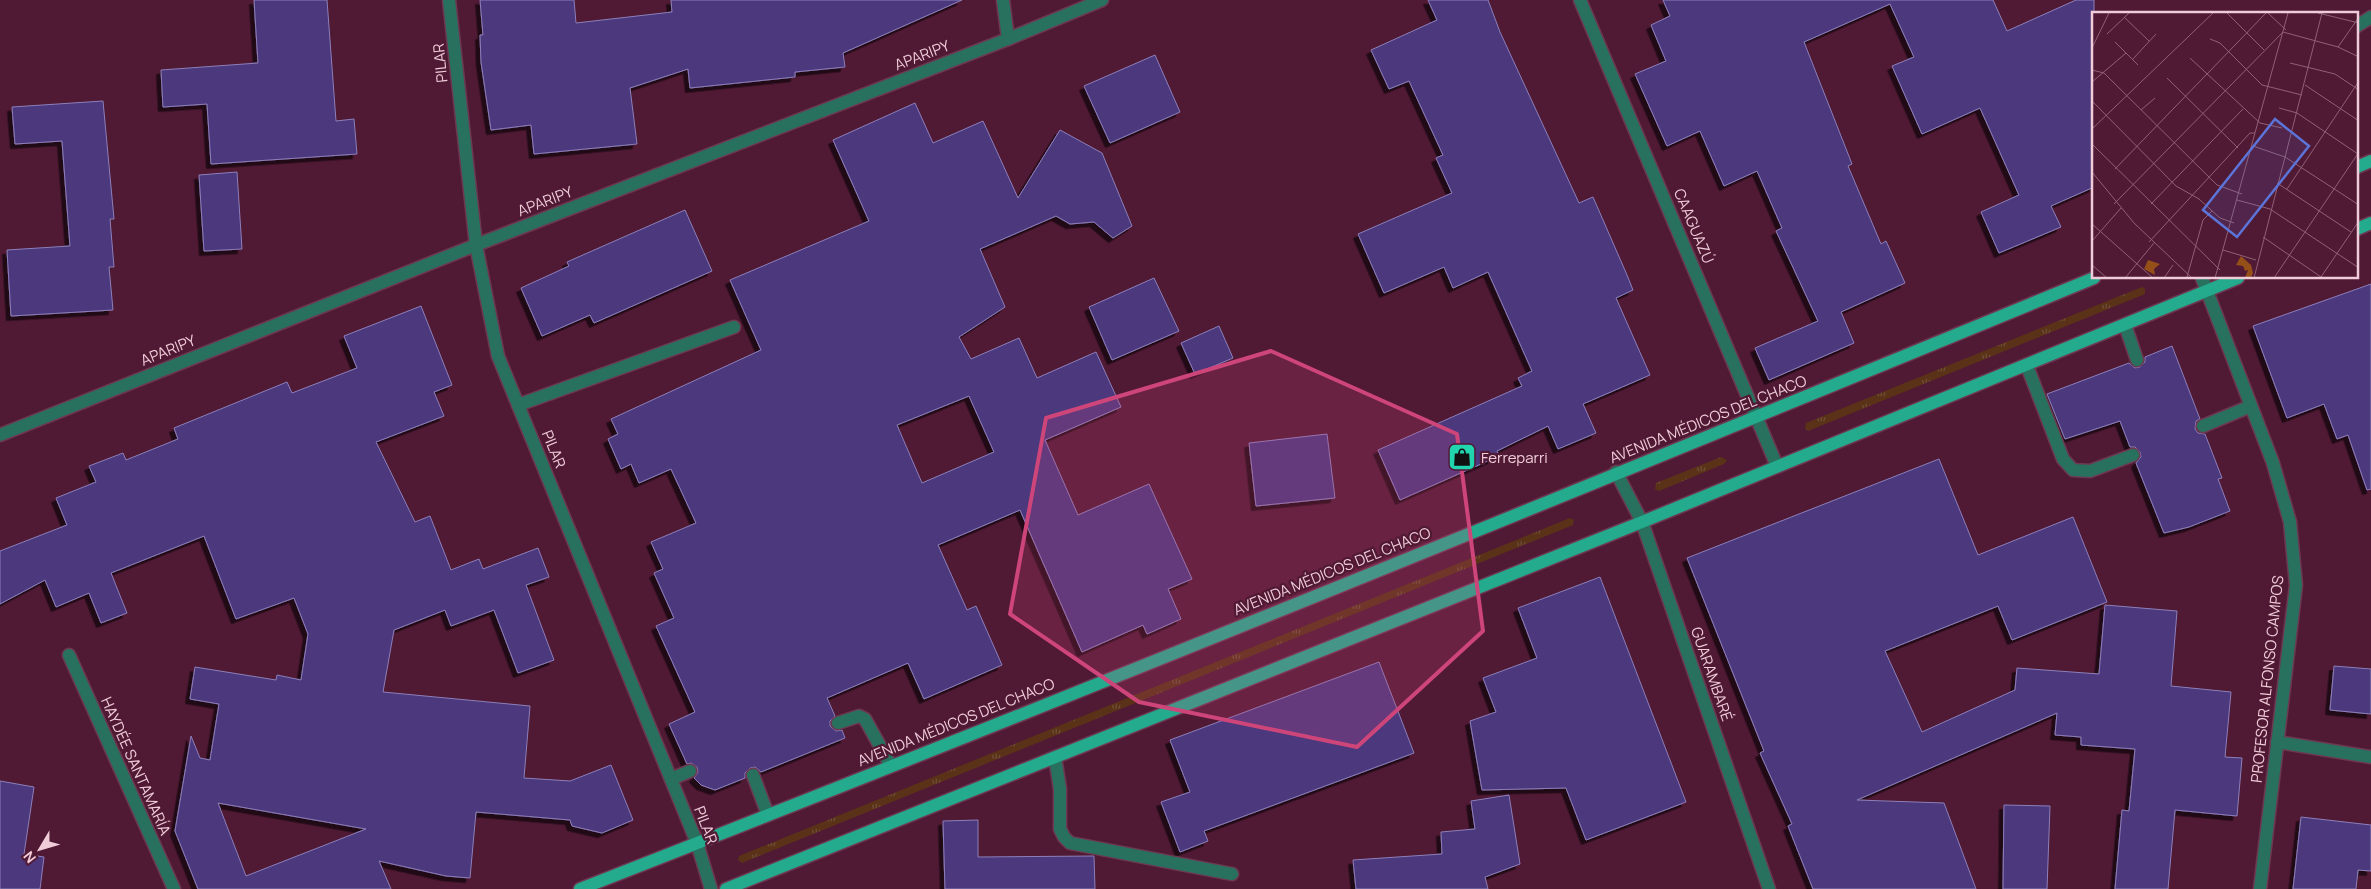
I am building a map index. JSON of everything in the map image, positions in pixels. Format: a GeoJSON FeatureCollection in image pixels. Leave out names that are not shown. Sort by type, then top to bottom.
{"type":"FeatureCollection","features":[{"type":"Feature","properties":{"kind":"main road"},"geometry":{"type":"LineString","coordinates":[[2358,229],[2371,223]]}},
{"type":"Feature","properties":{"kind":"main road","name":"AVENIDA MÉDICOS DEL CHACO"},"geometry":{"type":"LineString","coordinates":[[580,889],[891,766],[1616,472],[1758,418],[2092,279]]}},
{"type":"Feature","properties":{"kind":"main road"},"geometry":{"type":"LineString","coordinates":[[726,889],[1642,522],[2027,366],[2235,279]]}},
{"type":"Feature","properties":{"kind":"street","name":"PILAR"},"geometry":{"type":"LineString","coordinates":[[449,0],[476,245],[498,356],[697,843],[711,889]]}},
{"type":"Feature","properties":{"kind":"street"},"geometry":{"type":"LineString","coordinates":[[1003,0],[1008,39]]}},
{"type":"Feature","properties":{"kind":"street","name":"APARIPY"},"geometry":{"type":"LineString","coordinates":[[0,435],[476,245],[1008,39],[1102,0]]}},
{"type":"Feature","properties":{"kind":"street","name":"CAAGUAZÚ"},"geometry":{"type":"LineString","coordinates":[[1580,0],[1777,466]]}},
{"type":"Feature","properties":{"kind":"street"},"geometry":{"type":"LineString","coordinates":[[2358,25],[2371,17]]}},
{"type":"Feature","properties":{"kind":"street","name":"PROFESOR ALFONSO CAMPOS"},"geometry":{"type":"LineString","coordinates":[[2202,279],[2273,463],[2290,522],[2296,585],[2260,889]]}},
{"type":"Feature","properties":{"kind":"street"},"geometry":{"type":"LineString","coordinates":[[2125,325],[2137,360]]}},
{"type":"Feature","properties":{"kind":"street"},"geometry":{"type":"LineString","coordinates":[[518,405],[734,327]]}},
{"type":"Feature","properties":{"kind":"street"},"geometry":{"type":"LineString","coordinates":[[2027,366],[2063,459],[2073,470],[2090,471],[2133,455]]}},
{"type":"Feature","properties":{"kind":"street"},"geometry":{"type":"LineString","coordinates":[[2203,426],[2251,406]]}},
{"type":"Feature","properties":{"kind":"street","name":"GUARAMBARÉ"},"geometry":{"type":"LineString","coordinates":[[1616,472],[1642,522],[1768,889]]}},
{"type":"Feature","properties":{"kind":"street","name":"HAYDÉE SANTAMARÍA"},"geometry":{"type":"LineString","coordinates":[[69,655],[174,889]]}},
{"type":"Feature","properties":{"kind":"street"},"geometry":{"type":"LineString","coordinates":[[838,722],[859,716],[865,719],[891,766]]}},
{"type":"Feature","properties":{"kind":"street"},"geometry":{"type":"LineString","coordinates":[[2277,742],[2371,757]]}},
{"type":"Feature","properties":{"kind":"street"},"geometry":{"type":"LineString","coordinates":[[1055,757],[1060,789],[1060,829],[1064,838],[1070,843],[1232,874]]}},
{"type":"Feature","properties":{"kind":"street"},"geometry":{"type":"LineString","coordinates":[[670,779],[690,772]]}},
{"type":"Feature","properties":{"kind":"street"},"geometry":{"type":"LineString","coordinates":[[753,775],[768,815]]}},
{"type":"Feature","properties":{"kind":"highlighted area"},"geometry":{"type":"Polygon","coordinates":[[[1271,351],[1457,434],[1483,631],[1357,747],[1139,702],[1010,614],[1046,418],[1271,351]]]}},
{"type":"Feature","properties":{"kind":"green space"},"geometry":{"type":"Polygon","coordinates":[[[2142,287],[2145,289],[2145,294],[1808,431],[1805,428],[1806,423],[2142,287]]]}},
{"type":"Feature","properties":{"kind":"green space"},"geometry":{"type":"Polygon","coordinates":[[[1721,457],[1727,460],[1724,464],[1659,491],[1655,489],[1656,483],[1721,457]]]}},
{"type":"Feature","properties":{"kind":"green space"},"geometry":{"type":"Polygon","coordinates":[[[1570,518],[1574,520],[1573,525],[742,863],[738,860],[739,856],[1570,518]]]}},
{"type":"Feature","properties":{"kind":"building"},"geometry":{"type":"Polygon","coordinates":[[[254,0],[327,0],[336,121],[354,119],[357,154],[211,164],[207,104],[163,107],[161,70],[258,63],[254,0]]]}},
{"type":"Feature","properties":{"kind":"building"},"geometry":{"type":"Polygon","coordinates":[[[480,0],[574,0],[576,23],[672,12],[671,0],[962,0],[843,53],[845,67],[795,72],[795,77],[690,88],[688,69],[630,88],[637,144],[534,154],[531,125],[491,130],[481,62],[480,35],[483,35],[480,0]]]}},
{"type":"Feature","properties":{"kind":"building"},"geometry":{"type":"Polygon","coordinates":[[[1428,0],[1488,0],[1500,32],[1579,203],[1593,197],[1627,275],[1633,290],[1616,298],[1650,375],[1583,404],[1596,433],[1558,449],[1548,426],[1497,451],[1499,456],[1400,500],[1378,450],[1522,386],[1518,378],[1532,371],[1488,272],[1453,288],[1444,267],[1384,293],[1358,234],[1452,193],[1436,158],[1443,155],[1409,81],[1389,89],[1371,50],[1437,20],[1428,0]]]}},
{"type":"Feature","properties":{"kind":"building"},"geometry":{"type":"Polygon","coordinates":[[[1663,0],[1993,0],[2007,31],[2076,0],[2094,0],[2094,12],[2092,12],[2092,188],[2051,206],[2061,227],[1999,253],[1981,212],[2019,195],[1980,108],[1922,134],[1892,66],[1914,57],[1890,4],[1804,42],[1852,164],[1848,166],[1881,244],[1886,241],[1905,283],[1841,312],[1854,343],[1769,380],[1755,348],[1818,321],[1776,231],[1782,228],[1757,171],[1724,186],[1700,131],[1667,146],[1635,74],[1666,61],[1651,25],[1670,16],[1663,0]]]}},
{"type":"Feature","properties":{"kind":"building"},"geometry":{"type":"Polygon","coordinates":[[[1155,55],[1180,112],[1110,143],[1084,86],[1155,55]]]}},
{"type":"Feature","properties":{"kind":"building"},"geometry":{"type":"Polygon","coordinates":[[[103,101],[114,219],[110,219],[114,267],[109,267],[113,310],[11,316],[7,250],[70,246],[62,141],[15,144],[12,107],[103,101]]]}},
{"type":"Feature","properties":{"kind":"building"},"geometry":{"type":"Polygon","coordinates":[[[915,103],[933,143],[983,121],[1018,198],[1060,130],[1102,153],[1132,226],[1113,238],[1094,222],[1070,224],[1056,216],[980,249],[1005,307],[959,337],[971,359],[1019,338],[1037,378],[1096,352],[1121,407],[1045,440],[1078,515],[1149,484],[1192,579],[1168,589],[1181,619],[1147,634],[1143,625],[1082,652],[1020,510],[938,545],[967,610],[976,606],[1002,665],[924,699],[908,663],[827,698],[835,716],[830,721],[830,726],[836,731],[842,730],[845,738],[761,772],[755,767],[750,768],[745,773],[745,778],[715,790],[701,785],[694,778],[698,772],[697,767],[691,763],[687,764],[669,724],[695,712],[656,626],[674,618],[654,573],[663,569],[651,542],[696,523],[671,469],[639,483],[631,464],[621,469],[608,439],[618,434],[611,419],[761,350],[730,280],[869,221],[833,140],[915,103]],[[969,396],[897,425],[922,483],[994,452],[969,396]]]}},
{"type":"Feature","properties":{"kind":"building"},"geometry":{"type":"Polygon","coordinates":[[[237,172],[242,249],[204,251],[199,175],[237,172]]]}},
{"type":"Feature","properties":{"kind":"building"},"geometry":{"type":"Polygon","coordinates":[[[685,210],[712,271],[594,323],[590,315],[542,336],[521,288],[569,266],[567,262],[685,210]]]}},
{"type":"Feature","properties":{"kind":"building"},"geometry":{"type":"Polygon","coordinates":[[[1154,278],[1179,331],[1112,360],[1089,307],[1154,278]]]}},
{"type":"Feature","properties":{"kind":"building"},"geometry":{"type":"Polygon","coordinates":[[[2371,284],[2371,489],[2367,490],[2348,435],[2337,439],[2324,404],[2287,418],[2253,326],[2371,284]]]}},
{"type":"Feature","properties":{"kind":"building"},"geometry":{"type":"Polygon","coordinates":[[[421,306],[452,385],[434,392],[444,416],[376,442],[415,522],[430,516],[451,570],[479,559],[483,569],[538,548],[549,577],[526,585],[554,660],[518,673],[494,610],[451,626],[445,610],[394,630],[383,692],[530,706],[524,778],[570,781],[611,765],[633,820],[602,833],[572,826],[570,820],[476,812],[470,878],[446,876],[379,861],[391,889],[198,889],[175,831],[191,736],[200,758],[210,760],[219,704],[190,699],[195,667],[276,680],[277,675],[301,680],[308,634],[294,598],[236,619],[204,536],[111,573],[127,613],[101,623],[89,593],[56,607],[45,580],[0,604],[0,551],[67,525],[56,498],[96,482],[89,466],[123,453],[126,460],[178,439],[174,428],[287,382],[292,393],[357,368],[344,336],[421,306]],[[218,803],[246,876],[366,829],[218,803]]]}},
{"type":"Feature","properties":{"kind":"building"},"geometry":{"type":"Polygon","coordinates":[[[1219,326],[1233,358],[1195,374],[1181,343],[1219,326]]]}},
{"type":"Feature","properties":{"kind":"building"},"geometry":{"type":"Polygon","coordinates":[[[2172,346],[2200,419],[2196,421],[2195,429],[2198,433],[2205,434],[2222,478],[2218,479],[2230,511],[2189,527],[2164,533],[2136,463],[2141,457],[2140,452],[2135,447],[2130,447],[2120,421],[2065,439],[2047,394],[2129,363],[2135,368],[2140,367],[2145,362],[2145,357],[2172,346]]]}},
{"type":"Feature","properties":{"kind":"building"},"geometry":{"type":"Polygon","coordinates":[[[1327,434],[1335,498],[1256,506],[1249,443],[1327,434]]]}},
{"type":"Feature","properties":{"kind":"building"},"geometry":{"type":"Polygon","coordinates":[[[1939,459],[1978,555],[2073,517],[2107,602],[2012,640],[1998,606],[1885,651],[1922,732],[2015,690],[2017,668],[2099,674],[2105,605],[2177,611],[2171,686],[2231,692],[2225,757],[2242,758],[2237,816],[2175,810],[2168,889],[2115,889],[2122,810],[2129,811],[2135,749],[2081,745],[2081,737],[2055,735],[2057,713],[1857,800],[1944,803],[1976,889],[1813,889],[1788,826],[1792,824],[1760,753],[1764,751],[1687,558],[1939,459]]]}},
{"type":"Feature","properties":{"kind":"building"},"geometry":{"type":"Polygon","coordinates":[[[1600,577],[1686,802],[1586,840],[1566,788],[1482,790],[1470,721],[1496,712],[1483,678],[1537,658],[1518,608],[1600,577]]]}},
{"type":"Feature","properties":{"kind":"building"},"geometry":{"type":"Polygon","coordinates":[[[1379,662],[1414,753],[1204,831],[1208,841],[1180,852],[1161,802],[1190,792],[1170,740],[1379,662]]]}},
{"type":"Feature","properties":{"kind":"building"},"geometry":{"type":"Polygon","coordinates":[[[2334,666],[2371,669],[2371,714],[2330,710],[2334,666]]]}},
{"type":"Feature","properties":{"kind":"building"},"geometry":{"type":"Polygon","coordinates":[[[0,781],[34,787],[24,854],[44,857],[40,889],[0,889],[0,781]]]}},
{"type":"Feature","properties":{"kind":"building"},"geometry":{"type":"Polygon","coordinates":[[[1509,795],[1520,864],[1485,877],[1488,889],[1356,889],[1353,860],[1442,854],[1441,832],[1475,829],[1471,801],[1509,795]]]}},
{"type":"Feature","properties":{"kind":"building"},"geometry":{"type":"Polygon","coordinates":[[[2004,805],[2050,806],[2047,889],[2003,889],[2004,805]]]}},
{"type":"Feature","properties":{"kind":"building"},"geometry":{"type":"Polygon","coordinates":[[[2301,817],[2371,825],[2371,871],[2358,870],[2356,889],[2293,889],[2301,817]]]}},
{"type":"Feature","properties":{"kind":"building"},"geometry":{"type":"Polygon","coordinates":[[[978,820],[978,857],[1094,856],[1095,889],[945,889],[943,821],[978,820]]]}},
{"type":"Feature","properties":{"kind":"place","name":"Ferreparri"},"geometry":{"type":"Point","coordinates":[1462,457]}}]}
